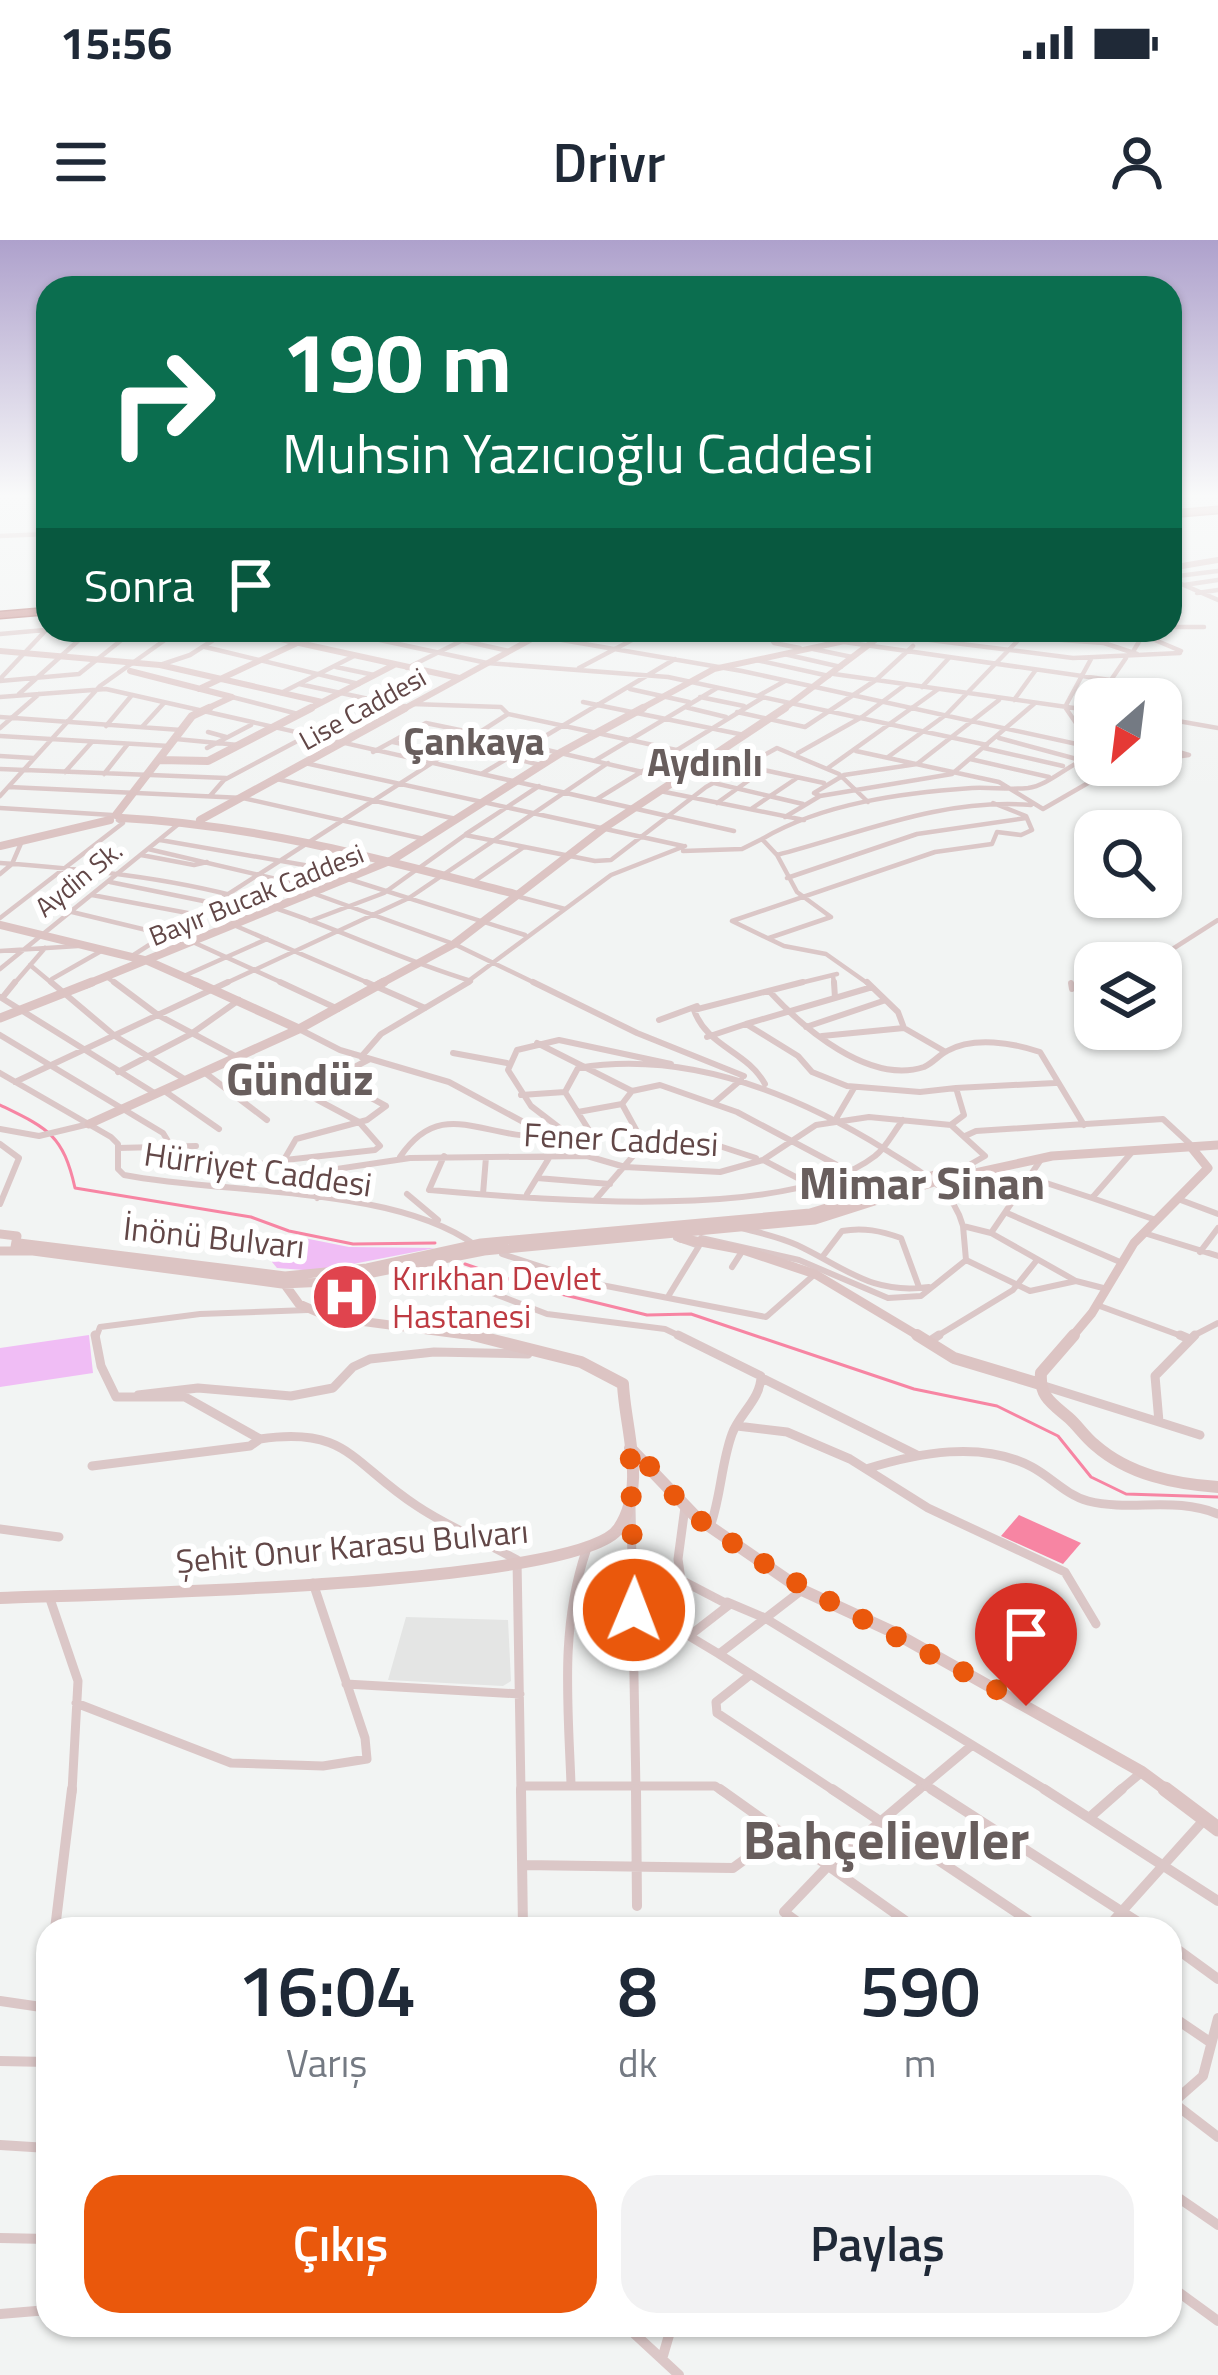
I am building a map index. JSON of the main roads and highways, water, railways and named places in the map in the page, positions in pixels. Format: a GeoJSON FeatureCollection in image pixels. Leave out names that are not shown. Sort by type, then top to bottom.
{"type":"FeatureCollection","features":[{"type":"Feature","properties":{"kind":"highway"},"geometry":{"type":"LineString","coordinates":[[0,614],[36,610]]}},
{"type":"Feature","properties":{"kind":"waterway"},"geometry":{"type":"LineString","coordinates":[[0,1105],[51,1135],[65,1155],[75,1188],[251,1217],[289,1231],[353,1244],[435,1243]]}},
{"type":"Feature","properties":{"kind":"waterway"},"geometry":{"type":"LineString","coordinates":[[465,1264],[532,1287],[647,1315],[691,1314],[914,1389],[997,1406],[1058,1436],[1091,1477],[1126,1494],[1218,1497]]}},
{"type":"Feature","properties":{"kind":"place","name":"Kırıkhan Devlet Hastanesi"},"geometry":{"type":"Point","coordinates":[345,1297]}},
{"type":"Feature","properties":{"kind":"district","name":"Çankaya"},"geometry":{"type":"Point","coordinates":[474,740]}},
{"type":"Feature","properties":{"kind":"district","name":"Aydınlı"},"geometry":{"type":"Point","coordinates":[705,761]}},
{"type":"Feature","properties":{"kind":"district","name":"Gündüz"},"geometry":{"type":"Point","coordinates":[300,1078]}},
{"type":"Feature","properties":{"kind":"district","name":"Mimar Sinan"},"geometry":{"type":"Point","coordinates":[922,1182]}},
{"type":"Feature","properties":{"kind":"district","name":"Bahçelievler"},"geometry":{"type":"Point","coordinates":[886,1839]}}]}
